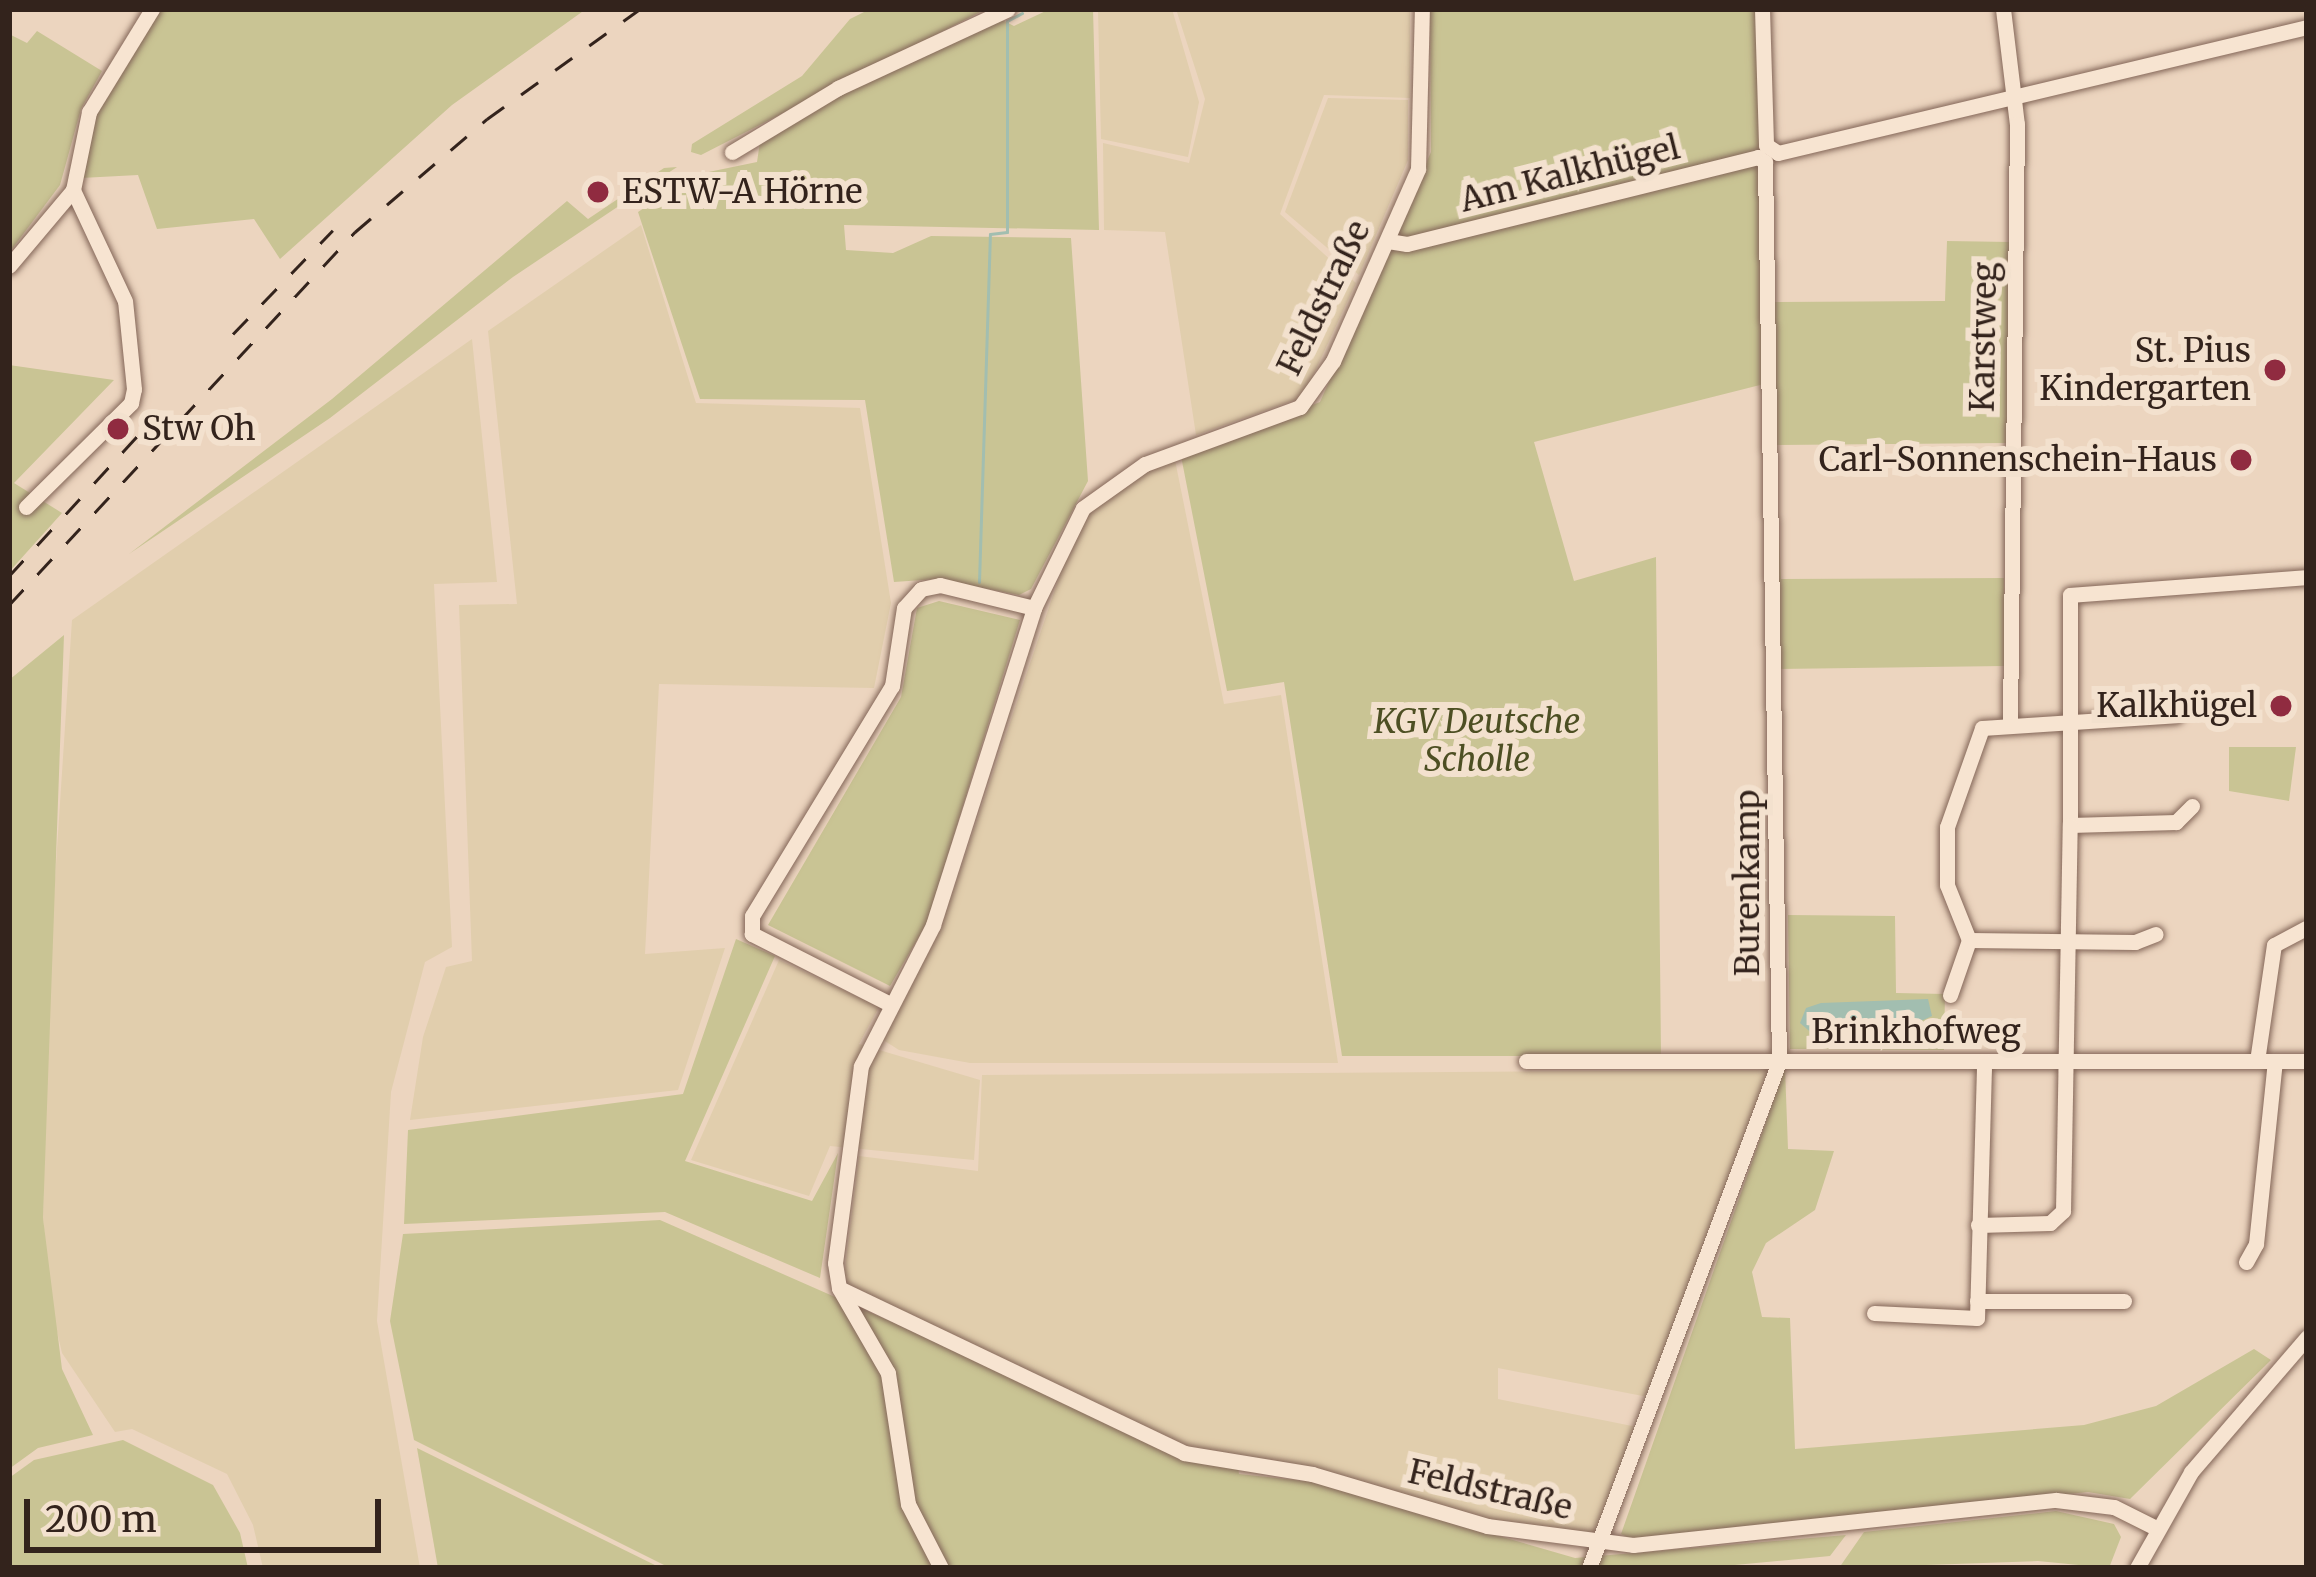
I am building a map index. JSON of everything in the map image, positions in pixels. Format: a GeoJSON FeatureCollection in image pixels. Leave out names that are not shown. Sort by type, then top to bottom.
{"type":"FeatureCollection","features":[{"type":"Feature","properties":{"kind":"street"},"geometry":{"type":"LineString","coordinates":[[732,152],[838,88],[1008,9]]}},
{"type":"Feature","properties":{"kind":"street","name":"Feldstraße"},"geometry":{"type":"LineString","coordinates":[[941,1568],[908,1504],[888,1373],[844,1291],[835,1263],[861,1066],[888,1003],[933,925],[1034,608],[1083,508],[1108,483],[1312,398],[1388,241],[1424,139],[1423,9]]}},
{"type":"Feature","properties":{"kind":"street","name":"Burenkamp"},"geometry":{"type":"LineString","coordinates":[[1589,1568],[1779,1062],[1768,156],[1762,9]]}},
{"type":"Feature","properties":{"kind":"street"},"geometry":{"type":"LineString","coordinates":[[2002,9],[2017,96]]}},
{"type":"Feature","properties":{"kind":"street"},"geometry":{"type":"LineString","coordinates":[[9,266],[73,190],[88,112],[151,10]]}},
{"type":"Feature","properties":{"kind":"street","name":"Am Kalkhügel"},"geometry":{"type":"LineString","coordinates":[[1388,241],[1407,244],[2307,26]]}},
{"type":"Feature","properties":{"kind":"street","name":"Karstweg"},"geometry":{"type":"LineString","coordinates":[[2010,722],[2017,96]]}},
{"type":"Feature","properties":{"kind":"street"},"geometry":{"type":"LineString","coordinates":[[26,507],[131,403],[134,389],[125,301],[73,190]]}},
{"type":"Feature","properties":{"kind":"street"},"geometry":{"type":"LineString","coordinates":[[1978,1226],[2058,1221],[2067,1062],[2070,596],[2307,577]]}},
{"type":"Feature","properties":{"kind":"street"},"geometry":{"type":"LineString","coordinates":[[888,1003],[752,934],[752,916],[892,686],[904,608],[921,589],[940,586],[1034,608]]}},
{"type":"Feature","properties":{"kind":"street"},"geometry":{"type":"LineString","coordinates":[[1950,994],[1969,940],[1947,885],[1947,827],[1982,728],[2010,722],[2176,715]]}},
{"type":"Feature","properties":{"kind":"street"},"geometry":{"type":"LineString","coordinates":[[2070,825],[2176,822],[2192,806]]}},
{"type":"Feature","properties":{"kind":"street"},"geometry":{"type":"LineString","coordinates":[[2257,1061],[2274,945],[2306,928]]}},
{"type":"Feature","properties":{"kind":"street"},"geometry":{"type":"LineString","coordinates":[[1969,940],[2069,942],[2156,934]]}},
{"type":"Feature","properties":{"kind":"street","name":"Brinkhofweg"},"geometry":{"type":"LineString","coordinates":[[1526,1061],[2307,1061]]}},
{"type":"Feature","properties":{"kind":"street"},"geometry":{"type":"LineString","coordinates":[[1977,1310],[1984,1061]]}},
{"type":"Feature","properties":{"kind":"street"},"geometry":{"type":"LineString","coordinates":[[2246,1262],[2255,1244],[2275,1061]]}},
{"type":"Feature","properties":{"kind":"street","name":"Feldstraße"},"geometry":{"type":"LineString","coordinates":[[844,1291],[1184,1453],[1312,1474],[1487,1526],[1601,1545],[2056,1500],[2114,1507],[2156,1528]]}},
{"type":"Feature","properties":{"kind":"street"},"geometry":{"type":"LineString","coordinates":[[1874,1313],[2123,1300]]}},
{"type":"Feature","properties":{"kind":"street"},"geometry":{"type":"LineString","coordinates":[[2137,1568],[2191,1472],[2307,1337]]}},
{"type":"Feature","properties":{"kind":"shaded area"},"geometry":{"type":"Polygon","coordinates":[[[1098,9],[1172,9],[1199,102],[1188,157],[1101,139],[1098,9]]]}},
{"type":"Feature","properties":{"kind":"shaded area"},"geometry":{"type":"Polygon","coordinates":[[[1176,9],[1410,9],[1410,98],[1324,95],[1280,214],[1356,283],[1303,397],[1196,435],[1165,232],[1104,230],[1103,143],[1189,163],[1205,99],[1176,9]]]}},
{"type":"Feature","properties":{"kind":"shaded area"},"geometry":{"type":"Polygon","coordinates":[[[1328,98],[1408,100],[1408,160],[1359,275],[1285,212],[1328,98]]]}},
{"type":"Feature","properties":{"kind":"shaded area"},"geometry":{"type":"Polygon","coordinates":[[[641,225],[696,403],[860,408],[891,603],[874,688],[659,684],[645,954],[725,948],[678,1090],[410,1120],[423,1037],[446,967],[472,961],[459,605],[517,604],[488,331],[641,225]]]}},
{"type":"Feature","properties":{"kind":"shaded area"},"geometry":{"type":"Polygon","coordinates":[[[472,339],[497,582],[434,584],[452,947],[425,962],[391,1092],[377,1321],[420,1568],[263,1568],[253,1525],[227,1474],[132,1429],[115,1432],[62,1353],[51,1306],[43,1218],[49,971],[72,620],[472,339]]]}},
{"type":"Feature","properties":{"kind":"shaded area"},"geometry":{"type":"Polygon","coordinates":[[[1175,460],[1224,704],[1281,695],[1338,1063],[970,1063],[899,1050],[880,1038],[939,933],[1068,551],[1087,514],[1121,480],[1175,460]]]}},
{"type":"Feature","properties":{"kind":"shaded area"},"geometry":{"type":"Polygon","coordinates":[[[779,960],[879,1007],[859,1044],[980,1080],[974,1160],[830,1146],[809,1196],[691,1160],[779,960]]]}},
{"type":"Feature","properties":{"kind":"shaded area"},"geometry":{"type":"Polygon","coordinates":[[[1928,999],[1932,1016],[1882,1039],[1822,1042],[1800,1023],[1806,1008],[1821,1003],[1928,999]]]}},
{"type":"Feature","properties":{"kind":"shaded area"},"geometry":{"type":"Polygon","coordinates":[[[1768,1070],[1653,1398],[1498,1368],[1498,1399],[1642,1428],[1599,1539],[1439,1510],[1311,1467],[1187,1446],[843,1285],[859,1156],[978,1171],[982,1075],[1768,1070]]]}},
{"type":"Feature","properties":{"kind":"green space"},"geometry":{"type":"Polygon","coordinates":[[[162,9],[586,9],[452,105],[280,259],[254,219],[157,229],[138,175],[81,178],[98,104],[162,9]]]}},
{"type":"Feature","properties":{"kind":"green space"},"geometry":{"type":"Polygon","coordinates":[[[870,9],[986,9],[701,155],[691,152],[692,144],[802,76],[850,19],[870,9]]]}},
{"type":"Feature","properties":{"kind":"green space"},"geometry":{"type":"Polygon","coordinates":[[[1050,9],[1093,9],[1099,230],[844,225],[846,250],[893,253],[931,236],[1071,238],[1088,481],[1031,589],[1019,595],[937,579],[894,582],[865,400],[700,399],[638,212],[694,175],[757,162],[761,135],[840,92],[1000,19],[1014,26],[1050,9]]]}},
{"type":"Feature","properties":{"kind":"green space","name":"KGV Deutsche Scholle"},"geometry":{"type":"Polygon","coordinates":[[[1430,9],[1761,9],[1774,302],[1945,301],[1947,241],[2010,242],[2007,443],[1775,445],[1781,579],[2004,578],[2004,666],[1775,669],[1768,383],[1534,442],[1574,581],[1656,557],[1661,1056],[1342,1056],[1284,682],[1227,691],[1181,456],[1320,402],[1431,152],[1430,9]]]}},
{"type":"Feature","properties":{"kind":"green space"},"geometry":{"type":"Polygon","coordinates":[[[37,31],[102,71],[81,109],[60,185],[9,253],[9,34],[27,43],[37,31]]]}},
{"type":"Feature","properties":{"kind":"green space"},"geometry":{"type":"Polygon","coordinates":[[[677,167],[513,277],[330,418],[129,554],[332,399],[567,201],[588,219],[664,168],[677,167]]]}},
{"type":"Feature","properties":{"kind":"green space"},"geometry":{"type":"Polygon","coordinates":[[[9,365],[114,380],[14,483],[62,513],[9,572],[9,365]]]}},
{"type":"Feature","properties":{"kind":"green space"},"geometry":{"type":"Polygon","coordinates":[[[939,601],[1020,620],[927,923],[890,986],[768,925],[901,697],[917,608],[939,601]]]}},
{"type":"Feature","properties":{"kind":"green space"},"geometry":{"type":"Polygon","coordinates":[[[64,635],[43,1218],[62,1369],[93,1435],[38,1448],[9,1469],[9,680],[64,635]]]}},
{"type":"Feature","properties":{"kind":"green space"},"geometry":{"type":"Polygon","coordinates":[[[2229,747],[2296,747],[2289,801],[2229,791],[2229,747]]]}},
{"type":"Feature","properties":{"kind":"green space"},"geometry":{"type":"Polygon","coordinates":[[[1788,915],[1895,916],[1896,993],[1945,994],[1944,1050],[1790,1049],[1788,915]]]}},
{"type":"Feature","properties":{"kind":"green space"},"geometry":{"type":"Polygon","coordinates":[[[736,939],[775,956],[685,1161],[812,1201],[838,1153],[820,1278],[665,1212],[404,1224],[408,1130],[683,1094],[736,939]]]}},
{"type":"Feature","properties":{"kind":"green space"},"geometry":{"type":"Polygon","coordinates":[[[1785,1068],[1788,1149],[1834,1151],[1815,1210],[1766,1243],[1752,1272],[1762,1317],[1790,1318],[1795,1449],[2084,1425],[2156,1406],[2254,1349],[2271,1360],[2130,1499],[2088,1492],[1632,1539],[1621,1534],[1785,1068]]]}},
{"type":"Feature","properties":{"kind":"green space"},"geometry":{"type":"Polygon","coordinates":[[[660,1220],[1174,1446],[1237,1461],[1239,1474],[1313,1482],[1575,1558],[1846,1535],[1830,1556],[1703,1568],[670,1568],[414,1440],[390,1321],[403,1234],[660,1220]]]}},
{"type":"Feature","properties":{"kind":"green space"},"geometry":{"type":"Polygon","coordinates":[[[123,1440],[213,1485],[240,1533],[248,1568],[9,1568],[9,1478],[34,1460],[123,1440]]]}},
{"type":"Feature","properties":{"kind":"green space"},"geometry":{"type":"Polygon","coordinates":[[[417,1448],[661,1568],[438,1568],[417,1448]]]}},
{"type":"Feature","properties":{"kind":"green space"},"geometry":{"type":"Polygon","coordinates":[[[2056,1511],[2114,1524],[2121,1537],[2109,1568],[2038,1561],[1839,1568],[1864,1532],[2056,1511]]]}},
{"type":"Feature","properties":{"kind":"waterway"},"geometry":{"type":"LineString","coordinates":[[979,582],[990,234],[1007,232],[1007,21],[1022,13]]}},
{"type":"Feature","properties":{"kind":"railway"},"geometry":{"type":"LineString","coordinates":[[9,605],[355,232],[487,119],[640,9]]}},
{"type":"Feature","properties":{"kind":"railway"},"geometry":{"type":"LineString","coordinates":[[233,334],[333,230]]}},
{"type":"Feature","properties":{"kind":"railway"},"geometry":{"type":"LineString","coordinates":[[9,576],[151,421]]}},
{"type":"Feature","properties":{"kind":"place","name":"ESTW-A Hörne"},"geometry":{"type":"Point","coordinates":[598,192]}},
{"type":"Feature","properties":{"kind":"place","name":"St. Pius Kindergarten"},"geometry":{"type":"Point","coordinates":[2275,370]}},
{"type":"Feature","properties":{"kind":"place","name":"Stw Oh"},"geometry":{"type":"Point","coordinates":[118,429]}},
{"type":"Feature","properties":{"kind":"place","name":"Carl-Sonnenschein-Haus"},"geometry":{"type":"Point","coordinates":[2241,460]}},
{"type":"Feature","properties":{"kind":"place","name":"Kalkhügel"},"geometry":{"type":"Point","coordinates":[2281,706]}}]}
